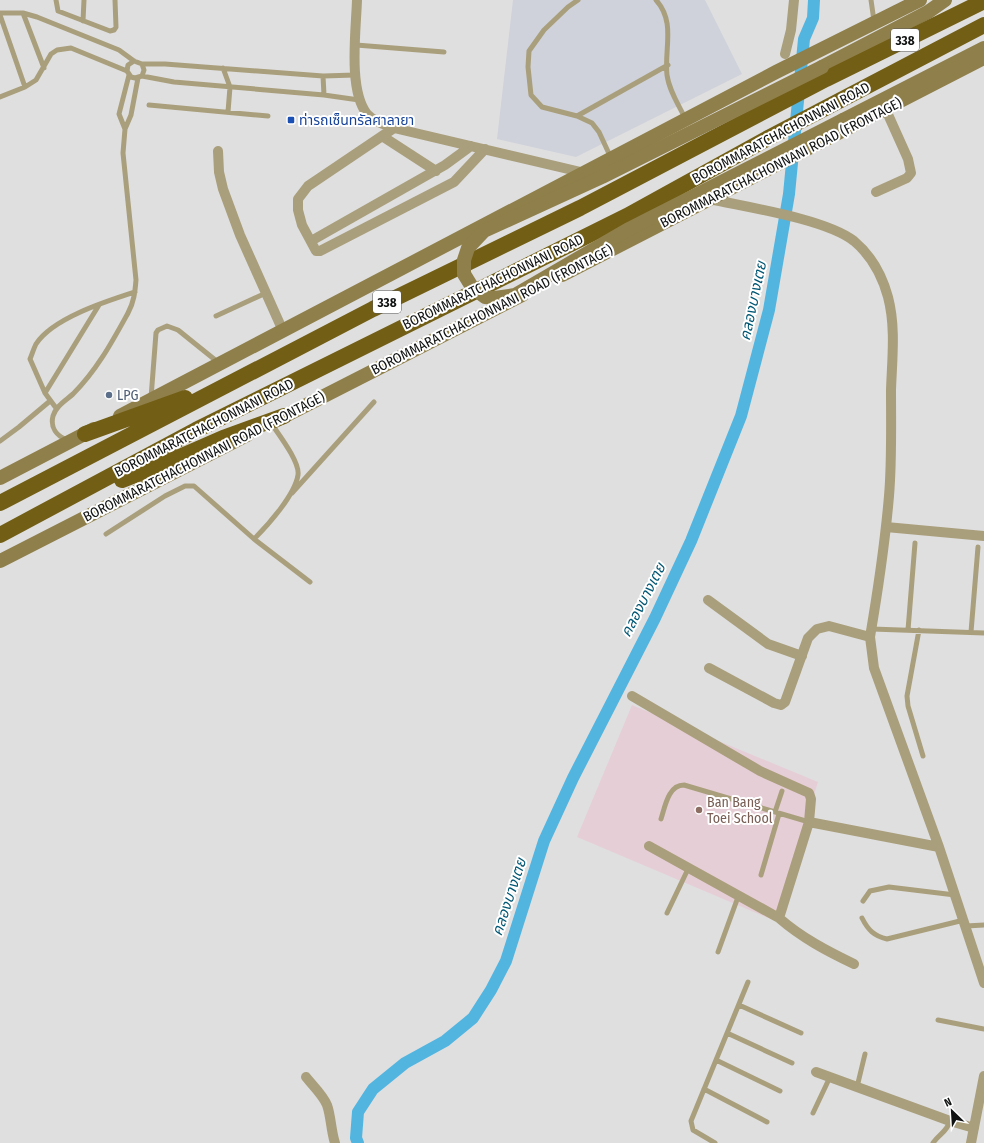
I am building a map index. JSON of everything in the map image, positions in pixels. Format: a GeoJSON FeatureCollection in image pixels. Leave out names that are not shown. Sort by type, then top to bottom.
{"type":"FeatureCollection","features":[{"type":"Feature","properties":{"kind":"highway","name":"BOROMMARATCHACHONNANI ROAD"},"geometry":{"type":"LineString","coordinates":[[0,503],[373,309],[580,208],[776,105],[824,73],[984,1]]}},
{"type":"Feature","properties":{"kind":"highway","name":"BOROMMARATCHACHONNANI ROAD"},"geometry":{"type":"LineString","coordinates":[[0,535],[196,430],[627,216],[770,137],[984,25]]}},
{"type":"Feature","properties":{"kind":"highway"},"geometry":{"type":"LineString","coordinates":[[85,434],[238,380]]}},
{"type":"Feature","properties":{"kind":"highway"},"geometry":{"type":"LineString","coordinates":[[61,503],[168,462],[223,438],[278,420]]}},
{"type":"Feature","properties":{"kind":"main road","name":"338"},"geometry":{"type":"LineString","coordinates":[[0,478],[776,72],[920,0]]}},
{"type":"Feature","properties":{"kind":"main road"},"geometry":{"type":"LineString","coordinates":[[945,0],[928,12],[824,73],[484,231],[468,248],[464,260],[464,274],[472,287],[485,297],[495,298],[515,295],[628,230],[984,48]]}},
{"type":"Feature","properties":{"kind":"main road","name":"BOROMMARATCHACHONNANI ROAD (FRONTAGE)"},"geometry":{"type":"LineString","coordinates":[[0,561],[810,149],[984,58]]}},
{"type":"Feature","properties":{"kind":"street"},"geometry":{"type":"LineString","coordinates":[[357,0],[355,75],[359,100],[368,115],[384,125],[394,128],[585,173]]}},
{"type":"Feature","properties":{"kind":"street"},"geometry":{"type":"LineString","coordinates":[[785,54],[792,30],[794,0]]}},
{"type":"Feature","properties":{"kind":"street"},"geometry":{"type":"LineString","coordinates":[[876,192],[907,178],[910,173],[908,159],[886,110]]}},
{"type":"Feature","properties":{"kind":"street"},"geometry":{"type":"LineString","coordinates":[[394,128],[308,186],[298,199],[299,217],[316,251],[320,251],[454,182],[485,149]]}},
{"type":"Feature","properties":{"kind":"street"},"geometry":{"type":"LineString","coordinates":[[382,136],[436,170]]}},
{"type":"Feature","properties":{"kind":"street"},"geometry":{"type":"LineString","coordinates":[[311,241],[436,170],[471,146]]}},
{"type":"Feature","properties":{"kind":"street"},"geometry":{"type":"LineString","coordinates":[[218,151],[219,172],[223,189],[240,236],[283,331]]}},
{"type":"Feature","properties":{"kind":"street"},"geometry":{"type":"LineString","coordinates":[[710,199],[797,219],[830,229],[853,240],[867,254],[876,266],[888,298],[892,327],[889,495],[871,633],[874,668],[966,923],[984,983]]}},
{"type":"Feature","properties":{"kind":"street"},"geometry":{"type":"LineString","coordinates":[[379,203],[386,217]]}},
{"type":"Feature","properties":{"kind":"street"},"geometry":{"type":"LineString","coordinates":[[886,527],[984,536]]}},
{"type":"Feature","properties":{"kind":"street"},"geometry":{"type":"LineString","coordinates":[[708,600],[768,644],[802,656]]}},
{"type":"Feature","properties":{"kind":"street"},"geometry":{"type":"LineString","coordinates":[[709,668],[774,704],[781,705],[785,702],[808,638],[817,629],[823,626],[871,633]]}},
{"type":"Feature","properties":{"kind":"street"},"geometry":{"type":"LineString","coordinates":[[632,696],[760,771],[809,793],[811,799],[808,822],[779,918]]}},
{"type":"Feature","properties":{"kind":"street"},"geometry":{"type":"LineString","coordinates":[[808,822],[939,847]]}},
{"type":"Feature","properties":{"kind":"street"},"geometry":{"type":"LineString","coordinates":[[649,846],[738,897],[779,918],[802,936],[854,964]]}},
{"type":"Feature","properties":{"kind":"street"},"geometry":{"type":"LineString","coordinates":[[816,1072],[950,1122],[974,1128]]}},
{"type":"Feature","properties":{"kind":"street"},"geometry":{"type":"LineString","coordinates":[[971,1143],[981,1103],[984,1076]]}},
{"type":"Feature","properties":{"kind":"street"},"geometry":{"type":"LineString","coordinates":[[306,1077],[323,1098],[327,1106],[329,1124],[335,1143]]}},
{"type":"Feature","properties":{"kind":"lane"},"geometry":{"type":"LineString","coordinates":[[56,0],[58,11],[110,31],[114,30],[116,27],[115,0]]}},
{"type":"Feature","properties":{"kind":"lane"},"geometry":{"type":"LineString","coordinates":[[83,21],[84,0]]}},
{"type":"Feature","properties":{"kind":"lane"},"geometry":{"type":"LineString","coordinates":[[578,0],[568,7],[544,30],[529,51],[528,67],[531,95],[542,107],[577,116],[592,123],[599,132],[612,159]]}},
{"type":"Feature","properties":{"kind":"lane"},"geometry":{"type":"LineString","coordinates":[[656,0],[663,7],[668,24],[667,74],[670,88],[686,120]]}},
{"type":"Feature","properties":{"kind":"lane"},"geometry":{"type":"LineString","coordinates":[[871,0],[874,23]]}},
{"type":"Feature","properties":{"kind":"lane"},"geometry":{"type":"LineString","coordinates":[[23,13],[44,68]]}},
{"type":"Feature","properties":{"kind":"lane"},"geometry":{"type":"LineString","coordinates":[[25,87],[0,14],[23,13],[49,21],[125,53],[134,61],[142,64],[223,68],[323,76],[355,75]]}},
{"type":"Feature","properties":{"kind":"lane"},"geometry":{"type":"LineString","coordinates":[[356,45],[444,52]]}},
{"type":"Feature","properties":{"kind":"lane"},"geometry":{"type":"LineString","coordinates":[[0,97],[25,87],[36,80],[51,54],[57,50],[71,48],[140,77],[169,82],[324,94],[359,100]]}},
{"type":"Feature","properties":{"kind":"lane"},"geometry":{"type":"LineString","coordinates":[[70,442],[61,438],[56,432],[53,418],[56,408],[83,384],[93,372],[128,313],[133,303],[135,292],[136,280],[124,163],[125,130],[119,114],[128,73],[128,65],[134,61]]}},
{"type":"Feature","properties":{"kind":"lane"},"geometry":{"type":"LineString","coordinates":[[125,130],[132,115],[140,77],[144,70],[142,64]]}},
{"type":"Feature","properties":{"kind":"lane"},"geometry":{"type":"LineString","coordinates":[[577,116],[668,65]]}},
{"type":"Feature","properties":{"kind":"lane"},"geometry":{"type":"LineString","coordinates":[[223,68],[230,87],[228,112]]}},
{"type":"Feature","properties":{"kind":"lane"},"geometry":{"type":"LineString","coordinates":[[323,76],[324,94]]}},
{"type":"Feature","properties":{"kind":"lane"},"geometry":{"type":"LineString","coordinates":[[149,105],[268,116]]}},
{"type":"Feature","properties":{"kind":"lane"},"geometry":{"type":"LineString","coordinates":[[56,408],[45,393],[30,359],[36,344],[56,326],[99,304],[135,292]]}},
{"type":"Feature","properties":{"kind":"lane"},"geometry":{"type":"LineString","coordinates":[[216,316],[266,293]]}},
{"type":"Feature","properties":{"kind":"lane"},"geometry":{"type":"LineString","coordinates":[[45,393],[99,304]]}},
{"type":"Feature","properties":{"kind":"lane"},"geometry":{"type":"LineString","coordinates":[[151,399],[156,334],[158,330],[167,326],[178,330],[220,364]]}},
{"type":"Feature","properties":{"kind":"lane"},"geometry":{"type":"LineString","coordinates":[[0,441],[50,401]]}},
{"type":"Feature","properties":{"kind":"lane"},"geometry":{"type":"LineString","coordinates":[[254,539],[288,498],[374,402]]}},
{"type":"Feature","properties":{"kind":"lane"},"geometry":{"type":"LineString","coordinates":[[278,420],[294,459],[298,475],[288,498]]}},
{"type":"Feature","properties":{"kind":"lane"},"geometry":{"type":"LineString","coordinates":[[106,534],[165,496],[185,486],[194,486],[254,539],[310,582]]}},
{"type":"Feature","properties":{"kind":"lane"},"geometry":{"type":"LineString","coordinates":[[908,630],[915,543]]}},
{"type":"Feature","properties":{"kind":"lane"},"geometry":{"type":"LineString","coordinates":[[971,632],[978,546]]}},
{"type":"Feature","properties":{"kind":"lane"},"geometry":{"type":"LineString","coordinates":[[871,633],[908,630],[984,633]]}},
{"type":"Feature","properties":{"kind":"lane"},"geometry":{"type":"LineString","coordinates":[[919,630],[907,696],[908,706],[923,756]]}},
{"type":"Feature","properties":{"kind":"lane"},"geometry":{"type":"LineString","coordinates":[[661,819],[670,794],[680,785],[808,822]]}},
{"type":"Feature","properties":{"kind":"lane"},"geometry":{"type":"LineString","coordinates":[[761,875],[782,792]]}},
{"type":"Feature","properties":{"kind":"lane"},"geometry":{"type":"LineString","coordinates":[[667,913],[688,869]]}},
{"type":"Feature","properties":{"kind":"lane"},"geometry":{"type":"LineString","coordinates":[[863,901],[870,891],[889,887],[956,895]]}},
{"type":"Feature","properties":{"kind":"lane"},"geometry":{"type":"LineString","coordinates":[[718,952],[738,897]]}},
{"type":"Feature","properties":{"kind":"lane"},"geometry":{"type":"LineString","coordinates":[[862,918],[871,932],[887,939],[966,923],[984,925]]}},
{"type":"Feature","properties":{"kind":"lane"},"geometry":{"type":"LineString","coordinates":[[715,1143],[693,1130],[690,1124],[748,982]]}},
{"type":"Feature","properties":{"kind":"lane"},"geometry":{"type":"LineString","coordinates":[[738,1005],[801,1033]]}},
{"type":"Feature","properties":{"kind":"lane"},"geometry":{"type":"LineString","coordinates":[[938,1020],[984,1029]]}},
{"type":"Feature","properties":{"kind":"lane"},"geometry":{"type":"LineString","coordinates":[[727,1033],[792,1063]]}},
{"type":"Feature","properties":{"kind":"lane"},"geometry":{"type":"LineString","coordinates":[[857,1087],[866,1054]]}},
{"type":"Feature","properties":{"kind":"lane"},"geometry":{"type":"LineString","coordinates":[[716,1060],[780,1091]]}},
{"type":"Feature","properties":{"kind":"lane"},"geometry":{"type":"LineString","coordinates":[[813,1113],[830,1077]]}},
{"type":"Feature","properties":{"kind":"lane"},"geometry":{"type":"LineString","coordinates":[[704,1090],[767,1122]]}},
{"type":"Feature","properties":{"kind":"lane"},"geometry":{"type":"LineString","coordinates":[[933,1143],[937,1137],[947,1130],[950,1122]]}},
{"type":"Feature","properties":{"kind":"shaded area"},"geometry":{"type":"Polygon","coordinates":[[[513,0],[705,0],[742,74],[576,157],[497,139],[513,0]]]}},
{"type":"Feature","properties":{"kind":"shaded area","name":"Ban Bang Toei School"},"geometry":{"type":"Polygon","coordinates":[[[632,705],[818,782],[775,921],[577,837],[632,705]]]}},
{"type":"Feature","properties":{"kind":"waterway","name":"คลองบางเตย"},"geometry":{"type":"LineString","coordinates":[[358,1143],[356,1138],[358,1112],[373,1089],[405,1063],[445,1041],[473,1018],[491,990],[506,961],[544,841],[573,778],[655,618],[691,541],[741,416],[769,310],[789,194],[804,39],[813,18],[814,0]]}},
{"type":"Feature","properties":{"kind":"place","name":"ท่ารถเซ็นทรัลศาลายา"},"geometry":{"type":"Point","coordinates":[291,120]}},
{"type":"Feature","properties":{"kind":"place","name":"LPG"},"geometry":{"type":"Point","coordinates":[109,395]}},
{"type":"Feature","properties":{"kind":"place","name":"Ban Bang Toei School"},"geometry":{"type":"Point","coordinates":[699,810]}}]}
